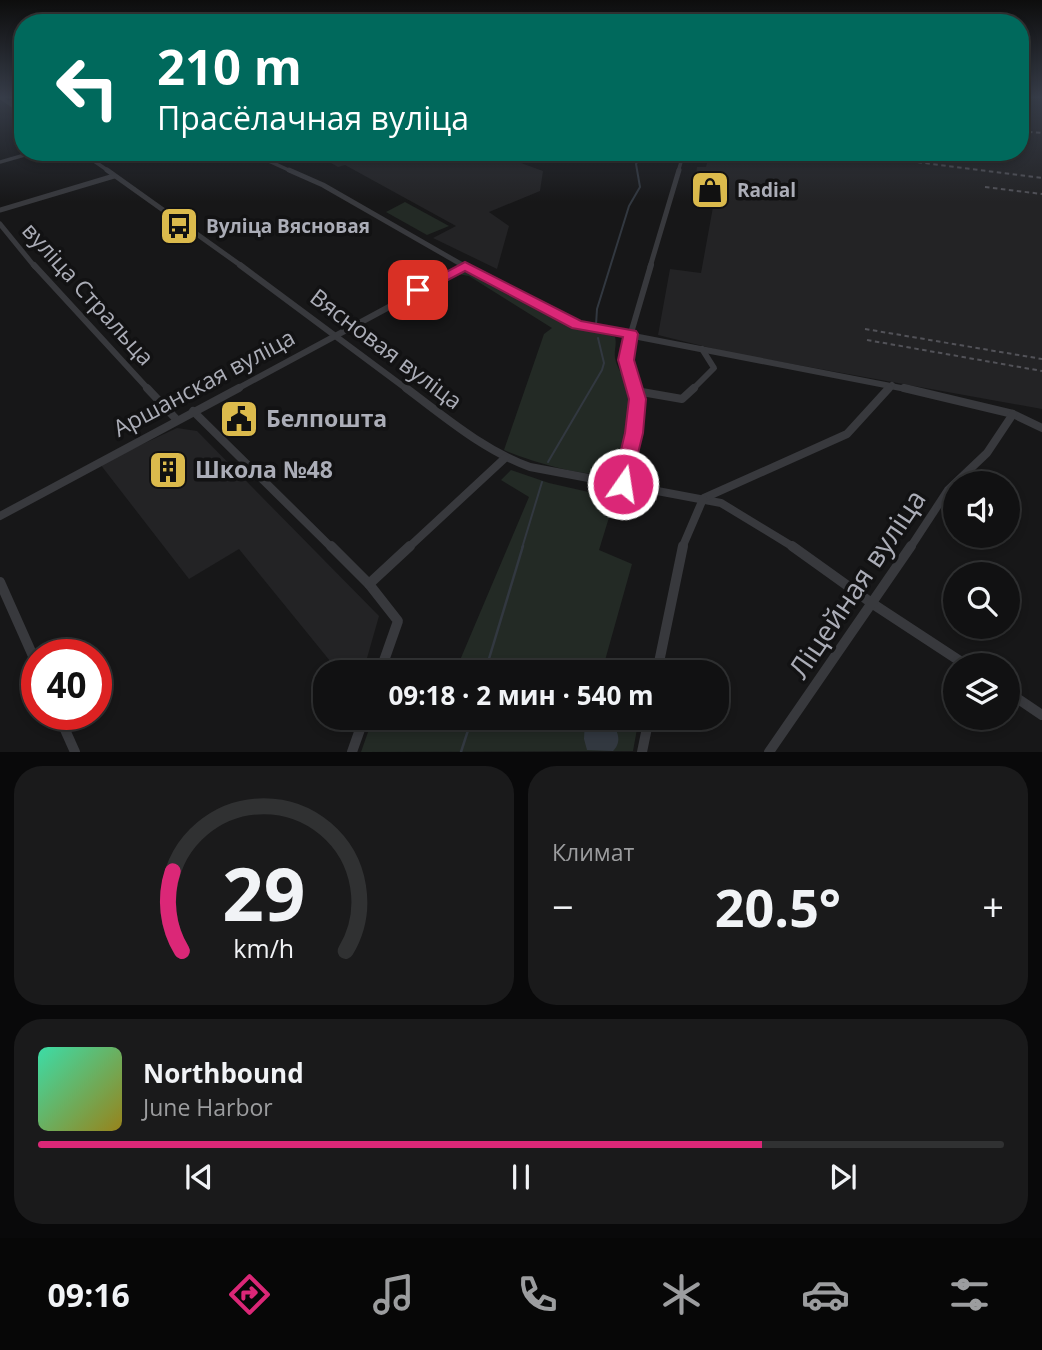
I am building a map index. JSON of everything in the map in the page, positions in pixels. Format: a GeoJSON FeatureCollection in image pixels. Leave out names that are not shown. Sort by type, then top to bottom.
{"type":"FeatureCollection","features":[{"type":"Feature","properties":{"kind":"street","name":"Вясновая вуліца"},"geometry":{"type":"LineString","coordinates":[[93,161],[173,215],[505,458],[530,467],[721,503],[747,517],[948,653]]}},
{"type":"Feature","properties":{"kind":"street"},"geometry":{"type":"LineString","coordinates":[[269,161],[323,185],[465,266],[577,325],[892,385],[1013,414],[1042,428]]}},
{"type":"Feature","properties":{"kind":"street"},"geometry":{"type":"LineString","coordinates":[[623,484],[634,433],[636,391],[626,360],[631,334],[681,161]]}},
{"type":"Feature","properties":{"kind":"street"},"geometry":{"type":"LineString","coordinates":[[0,209],[114,176]]}},
{"type":"Feature","properties":{"kind":"street","name":"вуліца Стральца"},"geometry":{"type":"LineString","coordinates":[[0,224],[31,262],[177,420]]}},
{"type":"Feature","properties":{"kind":"street","name":"Аршанская вуліца"},"geometry":{"type":"LineString","coordinates":[[0,516],[465,266]]}},
{"type":"Feature","properties":{"kind":"street"},"geometry":{"type":"LineString","coordinates":[[636,391],[682,399],[714,368],[702,349]]}},
{"type":"Feature","properties":{"kind":"street"},"geometry":{"type":"LineString","coordinates":[[659,660],[679,555],[703,499],[847,434],[892,385]]}},
{"type":"Feature","properties":{"kind":"street"},"geometry":{"type":"LineString","coordinates":[[192,411],[369,584],[398,621],[384,660]]}},
{"type":"Feature","properties":{"kind":"street","name":"Ліцейная вуліца"},"geometry":{"type":"LineString","coordinates":[[769,751],[873,604],[948,490],[987,453],[1013,414]]}},
{"type":"Feature","properties":{"kind":"street"},"geometry":{"type":"LineString","coordinates":[[369,584],[505,458]]}},
{"type":"Feature","properties":{"kind":"street"},"geometry":{"type":"LineString","coordinates":[[0,582],[25,639]]}},
{"type":"Feature","properties":{"kind":"street"},"geometry":{"type":"LineString","coordinates":[[1020,700],[1042,715]]}},
{"type":"Feature","properties":{"kind":"street"},"geometry":{"type":"LineString","coordinates":[[65,730],[75,751]]}},
{"type":"Feature","properties":{"kind":"street"},"geometry":{"type":"LineString","coordinates":[[352,751],[359,730]]}},
{"type":"Feature","properties":{"kind":"street"},"geometry":{"type":"LineString","coordinates":[[642,751],[646,730]]}},
{"type":"Feature","properties":{"kind":"shaded area"},"geometry":{"type":"Polygon","coordinates":[[[1029,132],[1042,132],[1042,409],[731,353],[658,335],[670,269],[701,273],[717,185],[696,174],[697,167],[706,167],[708,161],[1029,161],[1029,132]]]}},
{"type":"Feature","properties":{"kind":"shaded area"},"geometry":{"type":"Polygon","coordinates":[[[328,161],[516,161],[543,171],[540,191],[489,212],[509,226],[497,269],[433,238],[456,226],[345,165],[338,167],[328,161]]]}},
{"type":"Feature","properties":{"kind":"shaded area"},"geometry":{"type":"Polygon","coordinates":[[[405,202],[449,226],[427,235],[386,212],[405,202]]]}},
{"type":"Feature","properties":{"kind":"shaded area"},"geometry":{"type":"Polygon","coordinates":[[[466,272],[573,327],[615,337],[615,358],[626,384],[628,406],[624,445],[613,471],[604,474],[576,472],[504,450],[544,334],[552,328],[469,276],[458,274],[466,272]]]}},
{"type":"Feature","properties":{"kind":"shaded area"},"geometry":{"type":"Polygon","coordinates":[[[177,428],[197,431],[379,616],[366,660],[329,660],[239,549],[189,579],[100,464],[177,428]]]}},
{"type":"Feature","properties":{"kind":"shaded area"},"geometry":{"type":"Polygon","coordinates":[[[511,470],[549,483],[615,498],[599,550],[632,564],[605,660],[460,660],[529,497],[501,480],[511,470]]]}},
{"type":"Feature","properties":{"kind":"shaded area"},"geometry":{"type":"Polygon","coordinates":[[[369,730],[637,730],[633,751],[361,752],[369,730]]]}},
{"type":"Feature","properties":{"kind":"shaded area"},"geometry":{"type":"Polygon","coordinates":[[[584,730],[616,730],[618,743],[613,751],[587,750],[584,730]]]}},
{"type":"Feature","properties":{"kind":"waterway"},"geometry":{"type":"LineString","coordinates":[[596,325],[597,309],[629,206],[640,187],[638,161]]}},
{"type":"Feature","properties":{"kind":"waterway"},"geometry":{"type":"LineString","coordinates":[[548,462],[602,370],[604,363],[598,338]]}},
{"type":"Feature","properties":{"kind":"waterway"},"geometry":{"type":"LineString","coordinates":[[522,548],[542,482]]}},
{"type":"Feature","properties":{"kind":"waterway"},"geometry":{"type":"LineString","coordinates":[[489,660],[523,546]]}},
{"type":"Feature","properties":{"kind":"waterway"},"geometry":{"type":"LineString","coordinates":[[461,752],[468,730]]}},
{"type":"Feature","properties":{"kind":"railway"},"geometry":{"type":"LineString","coordinates":[[1032,132],[1042,133]]}},
{"type":"Feature","properties":{"kind":"railway"},"geometry":{"type":"LineString","coordinates":[[909,161],[1042,178]]}},
{"type":"Feature","properties":{"kind":"railway"},"geometry":{"type":"LineString","coordinates":[[985,187],[1042,194]]}},
{"type":"Feature","properties":{"kind":"railway"},"geometry":{"type":"LineString","coordinates":[[865,329],[1042,359]]}},
{"type":"Feature","properties":{"kind":"railway"},"geometry":{"type":"LineString","coordinates":[[867,340],[1042,371]]}},
{"type":"Feature","properties":{"kind":"place","name":"Radial"},"geometry":{"type":"Point","coordinates":[710,190]}},
{"type":"Feature","properties":{"kind":"place","name":"Вуліца Вясновая"},"geometry":{"type":"Point","coordinates":[179,226]}},
{"type":"Feature","properties":{"kind":"place","name":"Белпошта"},"geometry":{"type":"Point","coordinates":[239,419]}},
{"type":"Feature","properties":{"kind":"place","name":"Школа №48"},"geometry":{"type":"Point","coordinates":[168,470]}},
{"type":"Feature","properties":{"kind":"route"},"geometry":{"type":"LineString","coordinates":[[418,290],[465,266],[577,325],[600,331],[631,334],[626,360],[638,399],[623,484]]}}]}
